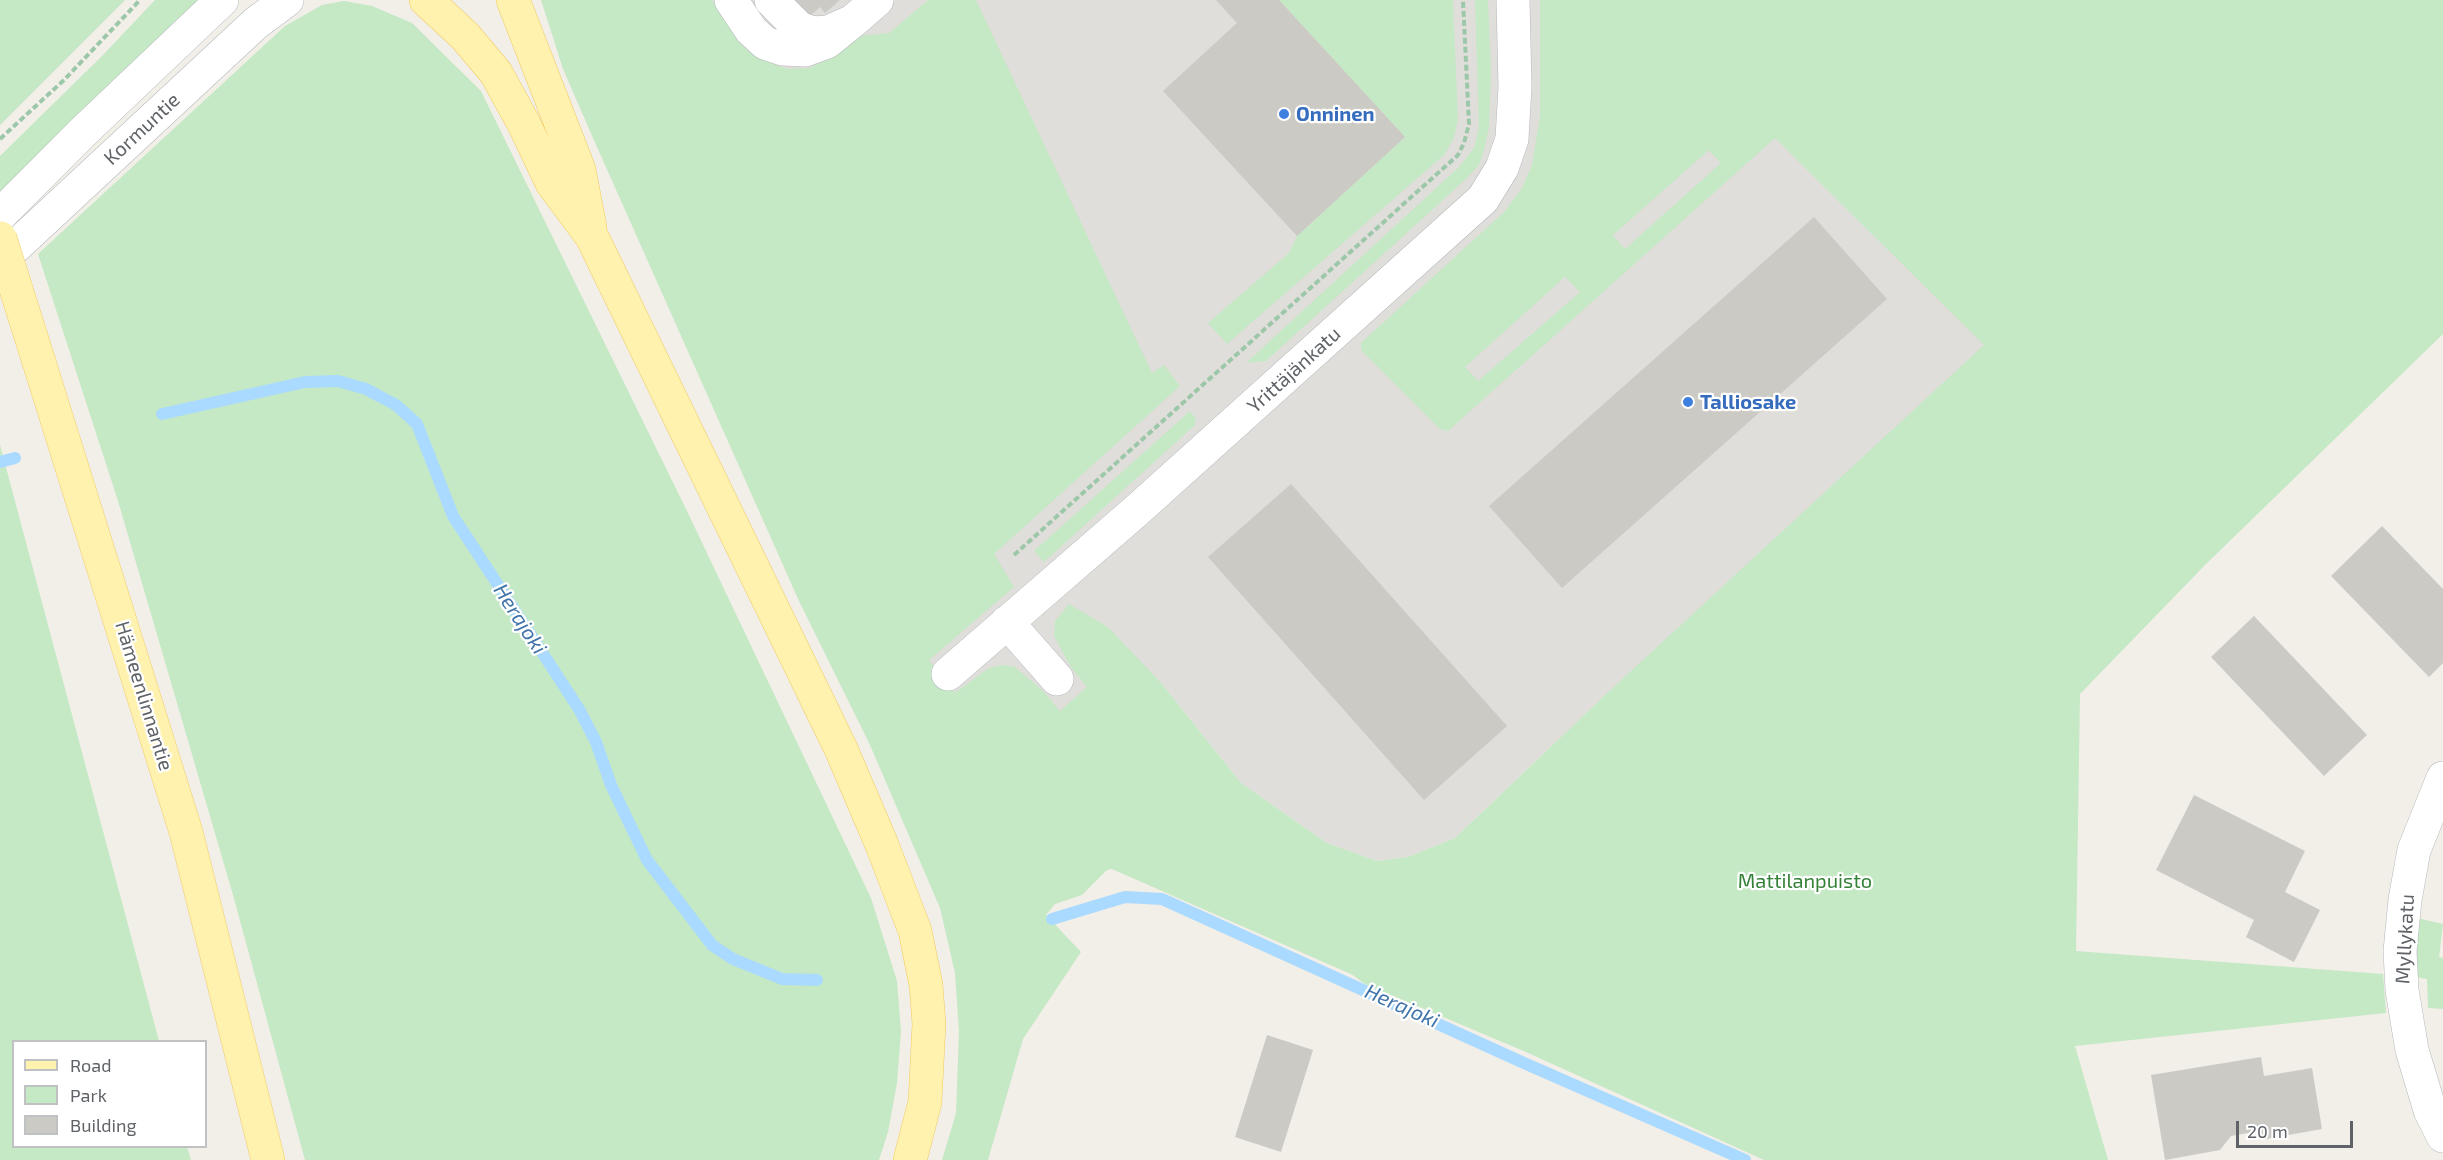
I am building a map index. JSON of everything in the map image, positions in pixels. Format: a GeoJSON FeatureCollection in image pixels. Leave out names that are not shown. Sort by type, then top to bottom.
{"type":"FeatureCollection","features":[{"type":"Feature","properties":{"kind":"main road"},"geometry":{"type":"LineString","coordinates":[[426,0],[465,36],[496,74],[524,124],[552,183],[592,237],[841,749],[902,894],[917,942],[926,986],[929,1023],[925,1102],[910,1160]]}},
{"type":"Feature","properties":{"kind":"main road"},"geometry":{"type":"LineString","coordinates":[[513,0],[579,170],[592,237]]}},
{"type":"Feature","properties":{"kind":"main road","name":"Hämeenlinnantie"},"geometry":{"type":"LineString","coordinates":[[0,238],[186,832],[267,1160]]}},
{"type":"Feature","properties":{"kind":"street","name":"Kormuntie"},"geometry":{"type":"LineString","coordinates":[[0,216],[85,130],[222,0]]}},
{"type":"Feature","properties":{"kind":"street","name":"Kormuntie"},"geometry":{"type":"LineString","coordinates":[[0,261],[256,23],[287,0]]}},
{"type":"Feature","properties":{"kind":"street"},"geometry":{"type":"LineString","coordinates":[[731,0],[750,30],[765,43],[783,49],[806,50],[827,42],[877,0]]}},
{"type":"Feature","properties":{"kind":"street"},"geometry":{"type":"LineString","coordinates":[[771,0],[799,28],[813,33],[828,32],[852,21]]}},
{"type":"Feature","properties":{"kind":"street","name":"Yrittäjänkatu"},"geometry":{"type":"LineString","coordinates":[[948,674],[1136,512],[1483,199],[1502,168],[1512,139],[1515,87],[1513,0]]}},
{"type":"Feature","properties":{"kind":"street"},"geometry":{"type":"LineString","coordinates":[[1007,622],[1057,679]]}},
{"type":"Feature","properties":{"kind":"street","name":"Myllykatu"},"geometry":{"type":"LineString","coordinates":[[2443,778],[2414,850],[2405,900],[2400,951],[2402,990],[2412,1050],[2430,1110],[2443,1136]]}},
{"type":"Feature","properties":{"kind":"path"},"geometry":{"type":"LineString","coordinates":[[0,139],[64,80],[140,0]]}},
{"type":"Feature","properties":{"kind":"path"},"geometry":{"type":"LineString","coordinates":[[1014,555],[1458,155],[1464,143],[1468,124],[1463,0]]}},
{"type":"Feature","properties":{"kind":"shaded area"},"geometry":{"type":"Polygon","coordinates":[[[626,0],[2443,0],[2443,22],[1604,696],[1455,838],[1408,857],[1377,861],[1327,843],[1241,783],[1162,684],[921,777],[626,0]]]}},
{"type":"Feature","properties":{"kind":"green space"},"geometry":{"type":"Polygon","coordinates":[[[0,0],[125,0],[0,125],[0,0]]]}},
{"type":"Feature","properties":{"kind":"green space"},"geometry":{"type":"Polygon","coordinates":[[[155,0],[203,0],[0,201],[0,156],[103,55],[155,0]]]}},
{"type":"Feature","properties":{"kind":"green space","name":"Mattilanpuisto"},"geometry":{"type":"Polygon","coordinates":[[[541,0],[712,0],[757,54],[770,63],[788,69],[809,68],[828,59],[860,36],[889,33],[928,0],[976,0],[1152,373],[1164,365],[1180,386],[994,554],[1014,587],[929,660],[955,693],[989,668],[1002,665],[1015,667],[1043,691],[1060,711],[1087,687],[1071,667],[1054,636],[1055,621],[1069,604],[1108,627],[1162,684],[1241,783],[1327,843],[1377,861],[1408,857],[1455,838],[1604,696],[1984,345],[1775,138],[1448,431],[1440,429],[1361,350],[1361,343],[1504,212],[1522,188],[1532,165],[1540,116],[1540,0],[2443,0],[2443,334],[2206,564],[2080,694],[2076,951],[2383,974],[2386,1013],[2075,1046],[2108,1160],[1764,1160],[1526,1052],[1365,984],[1353,975],[1112,869],[1107,870],[1082,895],[1055,904],[1046,915],[1081,952],[1023,1039],[988,1160],[942,1160],[956,1113],[959,1032],[955,973],[940,908],[870,745],[799,601],[563,69],[541,0]],[[1709,150],[1613,235],[1625,249],[1721,163],[1709,150]],[[1565,277],[1465,367],[1478,381],[1580,292],[1565,277]]]}},
{"type":"Feature","properties":{"kind":"green space"},"geometry":{"type":"Polygon","coordinates":[[[1279,0],[1453,0],[1458,119],[1454,138],[1444,155],[1227,344],[1208,323],[1289,253],[1297,236],[1405,137],[1279,0]]]}},
{"type":"Feature","properties":{"kind":"green space"},"geometry":{"type":"Polygon","coordinates":[[[1475,0],[1488,0],[1491,72],[1489,127],[1479,165],[1266,361],[1246,363],[1459,167],[1474,148],[1479,128],[1475,0]]]}},
{"type":"Feature","properties":{"kind":"green space"},"geometry":{"type":"Polygon","coordinates":[[[344,1],[372,6],[412,23],[481,91],[686,509],[871,898],[897,981],[901,1031],[897,1083],[888,1132],[879,1160],[305,1160],[233,895],[118,501],[38,254],[285,26],[322,5],[344,1]]]}},
{"type":"Feature","properties":{"kind":"green space"},"geometry":{"type":"Polygon","coordinates":[[[1190,411],[1196,419],[1195,425],[1044,562],[1034,551],[1190,411]]]}},
{"type":"Feature","properties":{"kind":"green space"},"geometry":{"type":"Polygon","coordinates":[[[0,445],[159,1040],[12,1040],[12,1148],[187,1148],[191,1160],[0,1160],[0,445]]]}},
{"type":"Feature","properties":{"kind":"green space"},"geometry":{"type":"Polygon","coordinates":[[[2417,918],[2443,924],[2439,957],[2443,958],[2443,1009],[2428,1008],[2427,979],[2420,978],[2414,973],[2417,918]]]}},
{"type":"Feature","properties":{"kind":"building"},"geometry":{"type":"Polygon","coordinates":[[[795,0],[840,0],[825,13],[820,7],[810,16],[795,0]]]}},
{"type":"Feature","properties":{"kind":"building","name":"Onninen"},"geometry":{"type":"Polygon","coordinates":[[[1216,0],[1279,0],[1405,137],[1297,236],[1163,91],[1237,23],[1216,0]]]}},
{"type":"Feature","properties":{"kind":"building","name":"Talliosake"},"geometry":{"type":"Polygon","coordinates":[[[1814,217],[1887,299],[1562,588],[1489,506],[1814,217]]]}},
{"type":"Feature","properties":{"kind":"building"},"geometry":{"type":"Polygon","coordinates":[[[1291,484],[1507,726],[1424,800],[1208,557],[1291,484]]]}},
{"type":"Feature","properties":{"kind":"building"},"geometry":{"type":"Polygon","coordinates":[[[2382,526],[2443,589],[2443,663],[2429,677],[2331,576],[2382,526]]]}},
{"type":"Feature","properties":{"kind":"building"},"geometry":{"type":"Polygon","coordinates":[[[2254,616],[2367,735],[2324,776],[2211,657],[2254,616]]]}},
{"type":"Feature","properties":{"kind":"building"},"geometry":{"type":"Polygon","coordinates":[[[2194,795],[2305,851],[2285,892],[2320,910],[2294,962],[2246,937],[2254,920],[2156,870],[2194,795]]]}},
{"type":"Feature","properties":{"kind":"building"},"geometry":{"type":"Polygon","coordinates":[[[1267,1035],[1313,1050],[1281,1152],[1235,1137],[1267,1035]]]}},
{"type":"Feature","properties":{"kind":"building"},"geometry":{"type":"Polygon","coordinates":[[[2261,1057],[2264,1076],[2312,1068],[2322,1129],[2260,1140],[2259,1131],[2231,1136],[2220,1150],[2165,1160],[2151,1075],[2261,1057]]]}},
{"type":"Feature","properties":{"kind":"waterway","name":"Herajoki"},"geometry":{"type":"LineString","coordinates":[[162,414],[305,382],[338,381],[366,389],[396,405],[417,424],[453,516],[579,709],[596,742],[611,785],[647,860],[712,945],[733,959],[782,979],[817,980]]}},
{"type":"Feature","properties":{"kind":"waterway","name":"Herajoki"},"geometry":{"type":"LineString","coordinates":[[0,462],[15,458]]}},
{"type":"Feature","properties":{"kind":"waterway","name":"Herajoki"},"geometry":{"type":"LineString","coordinates":[[1052,919],[1125,897],[1162,899],[1745,1160]]}},
{"type":"Feature","properties":{"kind":"place","name":"Onninen"},"geometry":{"type":"Point","coordinates":[1284,114]}},
{"type":"Feature","properties":{"kind":"place","name":"Talliosake"},"geometry":{"type":"Point","coordinates":[1688,402]}}]}
